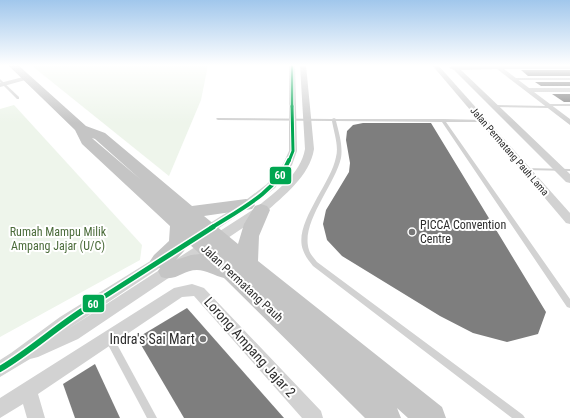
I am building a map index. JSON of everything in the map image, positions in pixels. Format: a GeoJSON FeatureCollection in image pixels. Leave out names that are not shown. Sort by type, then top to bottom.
{"type":"FeatureCollection","features":[{"type":"Feature","properties":{"kind":"main road","name":"Jalan Permatang Pauh"},"geometry":{"type":"LineString","coordinates":[[34,85],[81,128],[87,141],[184,218],[240,269],[386,418]]}},
{"type":"Feature","properties":{"kind":"main road"},"geometry":{"type":"LineString","coordinates":[[165,266],[179,244],[182,235],[184,218],[254,207],[252,225],[240,269]]}},
{"type":"Feature","properties":{"kind":"main road"},"geometry":{"type":"LineString","coordinates":[[165,266],[204,261],[240,269],[431,418]]}},
{"type":"Feature","properties":{"kind":"street"},"geometry":{"type":"LineString","coordinates":[[254,207],[287,165],[293,151],[292,85]]}},
{"type":"Feature","properties":{"kind":"street"},"geometry":{"type":"LineString","coordinates":[[0,369],[17,359],[73,334],[165,266],[206,238],[254,207],[278,196],[298,174],[308,154],[310,137],[306,119],[305,85]]}},
{"type":"Feature","properties":{"kind":"street","name":"Jalan Permatang Pauh Lama"},"geometry":{"type":"LineString","coordinates":[[452,85],[570,220]]}},
{"type":"Feature","properties":{"kind":"street"},"geometry":{"type":"LineString","coordinates":[[473,85],[558,170],[570,180]]}},
{"type":"Feature","properties":{"kind":"street"},"geometry":{"type":"LineString","coordinates":[[520,85],[568,120]]}},
{"type":"Feature","properties":{"kind":"street"},"geometry":{"type":"LineString","coordinates":[[527,90],[570,90]]}},
{"type":"Feature","properties":{"kind":"street","name":"Lorong Ampang Jajar 2"},"geometry":{"type":"LineString","coordinates":[[109,338],[179,292],[192,290],[199,292],[314,418]]}},
{"type":"Feature","properties":{"kind":"street"},"geometry":{"type":"LineString","coordinates":[[0,409],[109,338]]}},
{"type":"Feature","properties":{"kind":"street"},"geometry":{"type":"LineString","coordinates":[[28,391],[36,418]]}},
{"type":"Feature","properties":{"kind":"lane"},"geometry":{"type":"LineString","coordinates":[[3,85],[18,98]]}},
{"type":"Feature","properties":{"kind":"lane"},"geometry":{"type":"LineString","coordinates":[[494,106],[570,105]]}},
{"type":"Feature","properties":{"kind":"lane"},"geometry":{"type":"LineString","coordinates":[[218,119],[484,121]]}},
{"type":"Feature","properties":{"kind":"lane"},"geometry":{"type":"LineString","coordinates":[[334,119],[339,156],[331,179],[309,220],[305,234],[304,248],[315,264],[520,418]]}},
{"type":"Feature","properties":{"kind":"lane"},"geometry":{"type":"LineString","coordinates":[[443,120],[570,305]]}},
{"type":"Feature","properties":{"kind":"lane"},"geometry":{"type":"LineString","coordinates":[[526,169],[570,170]]}},
{"type":"Feature","properties":{"kind":"lane"},"geometry":{"type":"LineString","coordinates":[[109,338],[152,418]]}},
{"type":"Feature","properties":{"kind":"green space"},"geometry":{"type":"Polygon","coordinates":[[[55,85],[204,85],[201,100],[169,176],[55,85]]]}},
{"type":"Feature","properties":{"kind":"green space","name":"Rumah Mampu Milik Ampang Jajar (U/C)"},"geometry":{"type":"Polygon","coordinates":[[[14,105],[142,245],[140,260],[0,337],[0,109],[14,105]]]}},
{"type":"Feature","properties":{"kind":"building"},"geometry":{"type":"Polygon","coordinates":[[[539,85],[570,85],[570,86],[541,86],[539,85]]]}},
{"type":"Feature","properties":{"kind":"building"},"geometry":{"type":"Polygon","coordinates":[[[552,94],[570,94],[570,102],[564,102],[552,94]]]}},
{"type":"Feature","properties":{"kind":"building","name":"PICCA Convention Centre"},"geometry":{"type":"Polygon","coordinates":[[[363,123],[431,123],[546,312],[538,334],[507,342],[473,333],[440,316],[342,256],[327,240],[323,224],[326,210],[349,172],[350,163],[346,140],[347,131],[353,125],[363,123]]]}},
{"type":"Feature","properties":{"kind":"building"},"geometry":{"type":"Polygon","coordinates":[[[187,308],[284,418],[184,418],[137,338],[187,308]]]}},
{"type":"Feature","properties":{"kind":"building"},"geometry":{"type":"Polygon","coordinates":[[[95,364],[120,418],[75,418],[63,384],[95,364]]]}},
{"type":"Feature","properties":{"kind":"transit line","name":"60"},"geometry":{"type":"LineString","coordinates":[[0,369],[17,359],[65,322],[246,205],[271,186],[287,165],[293,151],[292,85]]}},
{"type":"Feature","properties":{"kind":"place","name":"PICCA Convention Centre"},"geometry":{"type":"Point","coordinates":[412,232]}},
{"type":"Feature","properties":{"kind":"place","name":"Indra's Sai Mart"},"geometry":{"type":"Point","coordinates":[203,339]}}]}
